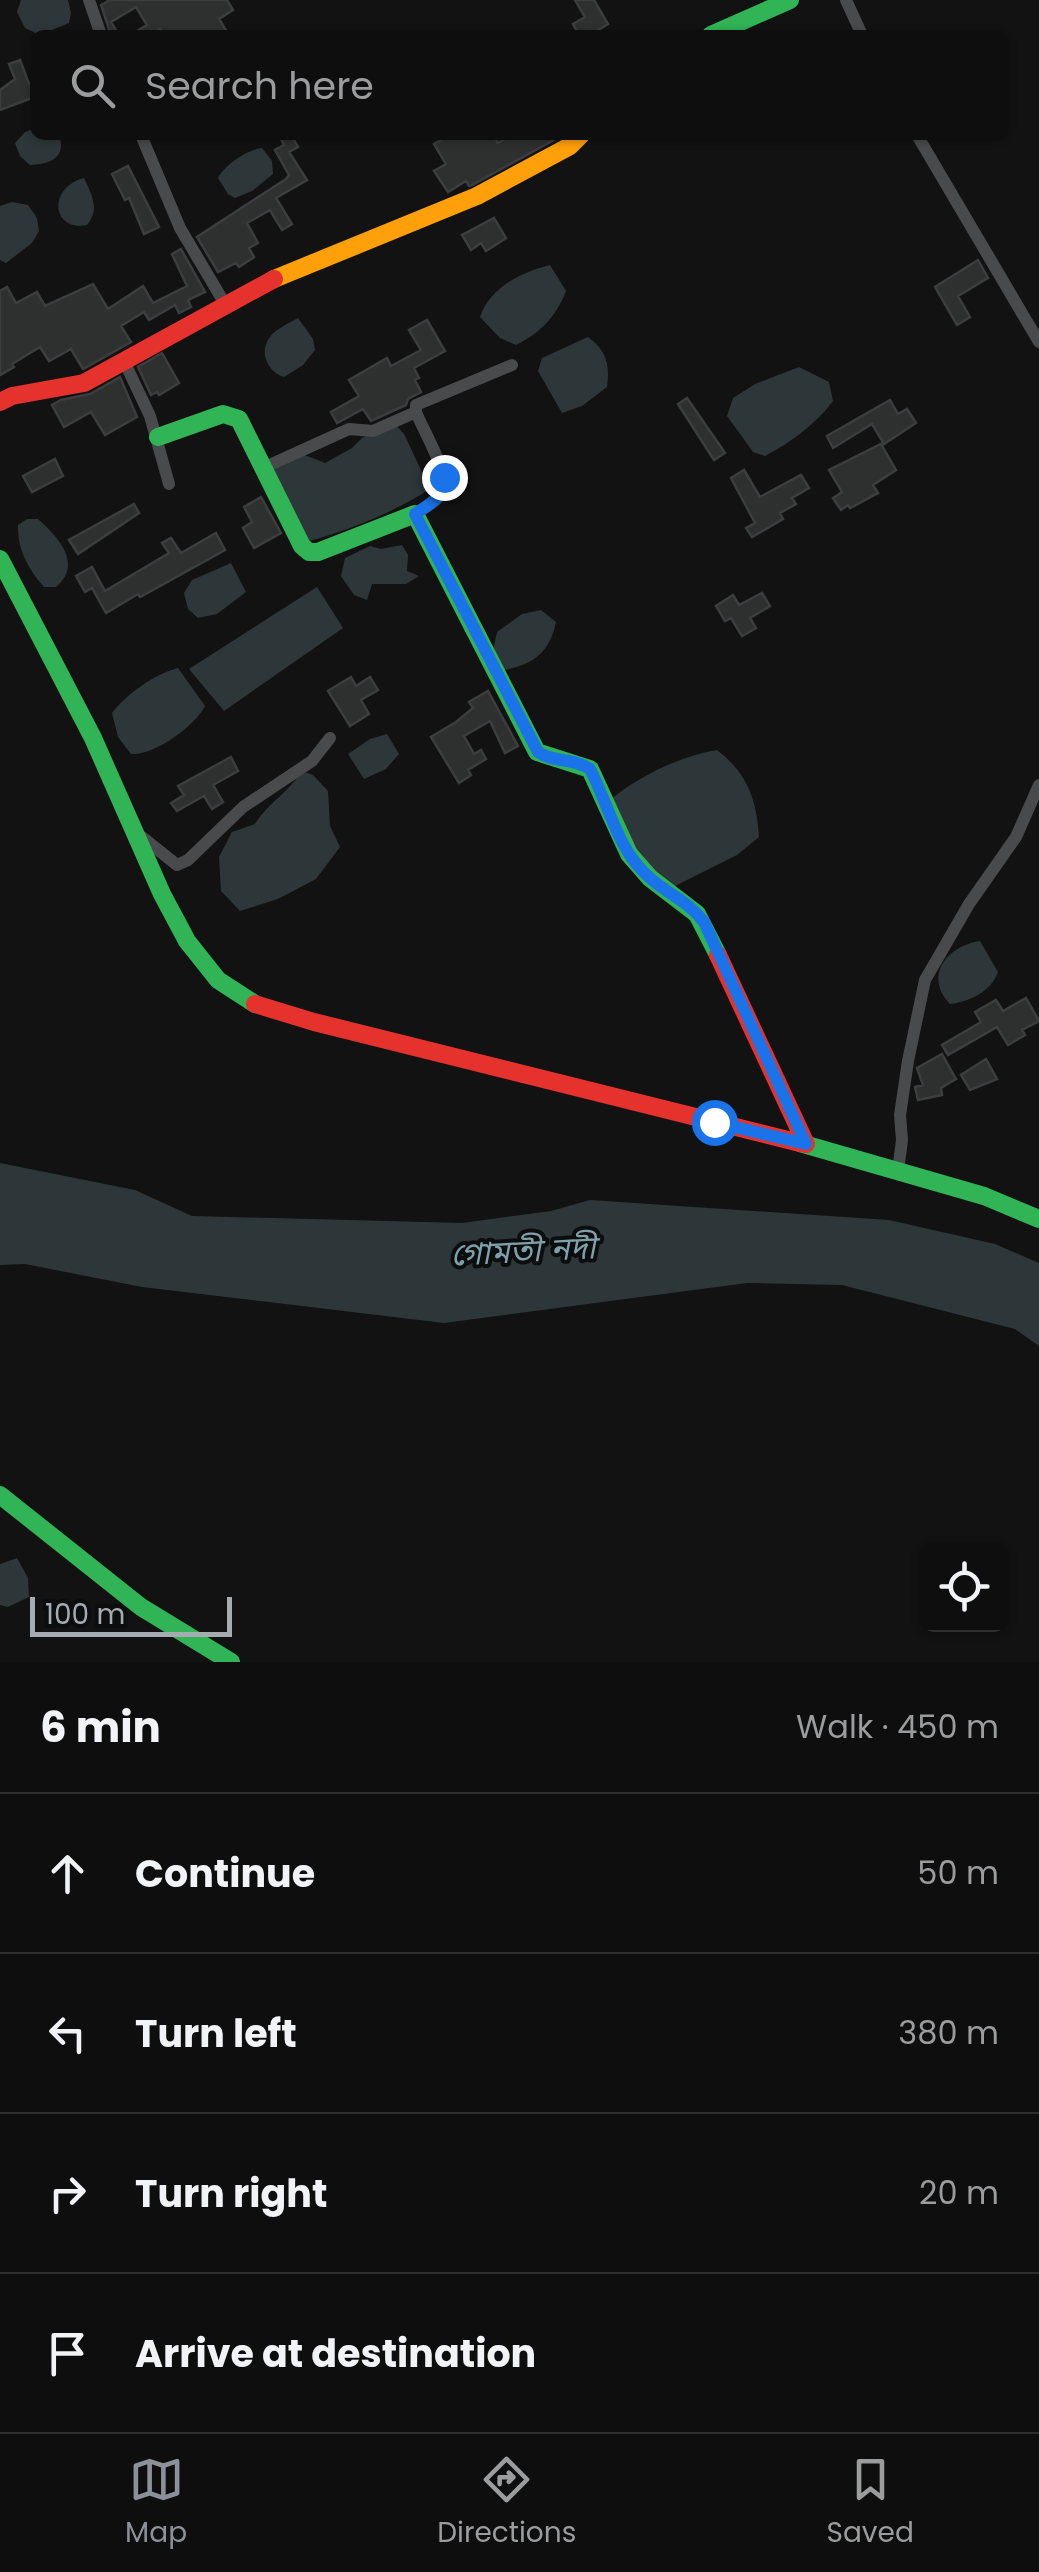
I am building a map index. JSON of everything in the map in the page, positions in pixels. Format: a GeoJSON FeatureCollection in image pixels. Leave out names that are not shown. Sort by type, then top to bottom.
{"type":"FeatureCollection","features":[{"type":"Feature","properties":{"kind":"street"},"geometry":{"type":"LineString","coordinates":[[90,0],[99,30]]}},
{"type":"Feature","properties":{"kind":"street"},"geometry":{"type":"LineString","coordinates":[[722,30],[790,0]]}},
{"type":"Feature","properties":{"kind":"street"},"geometry":{"type":"LineString","coordinates":[[846,0],[860,30]]}},
{"type":"Feature","properties":{"kind":"street"},"geometry":{"type":"LineString","coordinates":[[143,140],[180,228],[225,304]]}},
{"type":"Feature","properties":{"kind":"street"},"geometry":{"type":"LineString","coordinates":[[0,402],[12,396],[84,383],[225,304],[298,268],[477,196],[576,140]]}},
{"type":"Feature","properties":{"kind":"street"},"geometry":{"type":"LineString","coordinates":[[920,140],[1039,342]]}},
{"type":"Feature","properties":{"kind":"street"},"geometry":{"type":"LineString","coordinates":[[124,361],[158,436],[169,484]]}},
{"type":"Feature","properties":{"kind":"street"},"geometry":{"type":"LineString","coordinates":[[158,436],[231,414],[239,419],[302,546],[309,552],[318,552],[415,514],[438,498],[444,490],[444,477],[416,405],[512,365]]}},
{"type":"Feature","properties":{"kind":"street"},"geometry":{"type":"LineString","coordinates":[[263,468],[349,428],[374,431],[416,412]]}},
{"type":"Feature","properties":{"kind":"street"},"geometry":{"type":"LineString","coordinates":[[415,514],[538,752],[549,759],[584,764],[590,769],[618,838],[648,877],[690,904],[704,922],[806,1144]]}},
{"type":"Feature","properties":{"kind":"street"},"geometry":{"type":"LineString","coordinates":[[0,559],[48,646],[140,836],[172,913],[218,980],[256,1006],[470,1063],[806,1144],[984,1196],[1039,1219]]}},
{"type":"Feature","properties":{"kind":"street"},"geometry":{"type":"LineString","coordinates":[[140,836],[176,865],[188,860],[243,806],[312,761],[330,738]]}},
{"type":"Feature","properties":{"kind":"street"},"geometry":{"type":"LineString","coordinates":[[898,1171],[900,1114],[925,980],[969,904],[1016,837],[1039,785]]}},
{"type":"Feature","properties":{"kind":"street"},"geometry":{"type":"LineString","coordinates":[[0,1495],[133,1599],[230,1662]]}},
{"type":"Feature","properties":{"kind":"water"},"geometry":{"type":"Polygon","coordinates":[[[21,0],[68,0],[71,13],[69,23],[52,30],[30,30],[17,12],[21,0]]]}},
{"type":"Feature","properties":{"kind":"water"},"geometry":{"type":"Polygon","coordinates":[[[30,130],[30,140],[60,140],[59,154],[51,161],[30,165],[20,156],[15,143],[30,130]]]}},
{"type":"Feature","properties":{"kind":"water"},"geometry":{"type":"Polygon","coordinates":[[[262,148],[272,161],[273,174],[252,191],[235,198],[228,194],[218,178],[231,163],[262,148]]]}},
{"type":"Feature","properties":{"kind":"water"},"geometry":{"type":"Polygon","coordinates":[[[84,178],[94,208],[87,225],[75,225],[61,216],[59,199],[72,183],[84,178]]]}},
{"type":"Feature","properties":{"kind":"water"},"geometry":{"type":"Polygon","coordinates":[[[12,202],[28,205],[37,218],[39,231],[32,243],[6,263],[0,260],[0,206],[12,202]]]}},
{"type":"Feature","properties":{"kind":"water"},"geometry":{"type":"Polygon","coordinates":[[[550,265],[566,291],[557,309],[540,329],[516,345],[500,338],[480,317],[491,297],[508,282],[550,265]]]}},
{"type":"Feature","properties":{"kind":"water"},"geometry":{"type":"Polygon","coordinates":[[[298,318],[313,339],[315,350],[303,365],[284,377],[269,366],[266,343],[298,318]]]}},
{"type":"Feature","properties":{"kind":"water"},"geometry":{"type":"Polygon","coordinates":[[[588,337],[606,359],[607,387],[582,406],[562,413],[538,371],[542,358],[588,337]]]}},
{"type":"Feature","properties":{"kind":"water"},"geometry":{"type":"Polygon","coordinates":[[[799,367],[829,382],[833,401],[811,425],[784,445],[765,456],[753,452],[727,416],[733,398],[755,384],[799,367]]]}},
{"type":"Feature","properties":{"kind":"water"},"geometry":{"type":"Polygon","coordinates":[[[394,423],[404,434],[430,489],[370,520],[306,542],[268,472],[302,454],[325,463],[362,438],[394,423]]]}},
{"type":"Feature","properties":{"kind":"water"},"geometry":{"type":"Polygon","coordinates":[[[27,519],[38,519],[65,552],[68,569],[56,587],[44,587],[25,558],[18,525],[27,519]]]}},
{"type":"Feature","properties":{"kind":"water"},"geometry":{"type":"Polygon","coordinates":[[[402,545],[408,555],[407,571],[419,576],[406,584],[372,584],[367,600],[354,595],[341,576],[345,558],[370,546],[381,549],[402,545]]]}},
{"type":"Feature","properties":{"kind":"water"},"geometry":{"type":"Polygon","coordinates":[[[231,563],[246,592],[217,614],[198,618],[188,609],[184,593],[192,580],[231,563]]]}},
{"type":"Feature","properties":{"kind":"water"},"geometry":{"type":"Polygon","coordinates":[[[317,587],[343,628],[224,711],[189,669],[317,587]]]}},
{"type":"Feature","properties":{"kind":"water"},"geometry":{"type":"Polygon","coordinates":[[[541,610],[556,622],[545,649],[532,661],[504,670],[493,651],[497,632],[522,614],[541,610]]]}},
{"type":"Feature","properties":{"kind":"water"},"geometry":{"type":"Polygon","coordinates":[[[178,668],[205,706],[173,738],[151,750],[131,754],[118,737],[112,713],[142,686],[178,668]]]}},
{"type":"Feature","properties":{"kind":"water"},"geometry":{"type":"Polygon","coordinates":[[[387,734],[399,754],[386,769],[364,779],[348,754],[370,739],[387,734]]]}},
{"type":"Feature","properties":{"kind":"water"},"geometry":{"type":"Polygon","coordinates":[[[717,750],[749,788],[759,837],[737,855],[673,887],[641,866],[610,800],[660,768],[717,750]]]}},
{"type":"Feature","properties":{"kind":"water"},"geometry":{"type":"Polygon","coordinates":[[[302,771],[313,775],[328,791],[330,826],[340,847],[316,879],[278,899],[240,911],[221,891],[219,857],[232,832],[255,824],[302,771]]]}},
{"type":"Feature","properties":{"kind":"water"},"geometry":{"type":"Polygon","coordinates":[[[980,941],[998,972],[978,995],[950,1004],[939,983],[942,964],[958,949],[980,941]]]}},
{"type":"Feature","properties":{"kind":"water","name":"গোমতী নদী"},"geometry":{"type":"Polygon","coordinates":[[[0,1163],[135,1190],[192,1216],[462,1223],[551,1211],[590,1200],[889,1220],[995,1244],[1039,1263],[1039,1346],[1015,1329],[842,1285],[747,1283],[444,1323],[142,1287],[25,1264],[0,1265],[0,1163]]]}},
{"type":"Feature","properties":{"kind":"water"},"geometry":{"type":"Polygon","coordinates":[[[17,1558],[28,1578],[29,1597],[8,1607],[0,1605],[0,1564],[17,1558]]]}},
{"type":"Feature","properties":{"kind":"building"},"geometry":{"type":"Polygon","coordinates":[[[110,0],[227,0],[233,10],[219,19],[226,30],[138,30],[147,25],[136,7],[111,22],[116,30],[109,30],[101,5],[110,0]]]}},
{"type":"Feature","properties":{"kind":"building"},"geometry":{"type":"Polygon","coordinates":[[[575,0],[594,0],[608,24],[598,30],[576,30],[573,24],[585,17],[575,0]]]}},
{"type":"Feature","properties":{"kind":"building"},"geometry":{"type":"Polygon","coordinates":[[[20,60],[30,84],[30,99],[0,110],[0,90],[15,79],[9,64],[20,60]]]}},
{"type":"Feature","properties":{"kind":"building"},"geometry":{"type":"Polygon","coordinates":[[[282,140],[294,140],[298,147],[289,152],[307,180],[276,198],[292,224],[282,230],[270,210],[247,223],[258,243],[249,248],[254,257],[239,267],[236,263],[218,272],[197,237],[286,179],[289,175],[275,150],[284,145],[282,140]]]}},
{"type":"Feature","properties":{"kind":"building"},"geometry":{"type":"Polygon","coordinates":[[[441,140],[554,140],[472,185],[466,181],[448,192],[434,171],[446,164],[434,144],[441,140]]]}},
{"type":"Feature","properties":{"kind":"building"},"geometry":{"type":"Polygon","coordinates":[[[128,166],[159,227],[144,234],[129,198],[125,200],[112,174],[128,166]]]}},
{"type":"Feature","properties":{"kind":"building"},"geometry":{"type":"Polygon","coordinates":[[[494,218],[506,238],[486,251],[481,243],[471,250],[462,235],[494,218]]]}},
{"type":"Feature","properties":{"kind":"building"},"geometry":{"type":"Polygon","coordinates":[[[181,249],[205,292],[188,300],[191,307],[179,313],[175,305],[149,320],[144,312],[121,326],[131,342],[83,369],[71,349],[49,361],[40,347],[0,375],[0,291],[7,287],[16,303],[37,292],[45,306],[93,284],[108,309],[143,286],[153,303],[187,286],[172,254],[181,249]]]}},
{"type":"Feature","properties":{"kind":"building"},"geometry":{"type":"Polygon","coordinates":[[[978,260],[988,278],[958,296],[970,317],[957,325],[935,287],[978,260]]]}},
{"type":"Feature","properties":{"kind":"building"},"geometry":{"type":"Polygon","coordinates":[[[427,320],[445,351],[414,368],[421,392],[408,399],[406,405],[371,421],[363,409],[337,423],[331,412],[359,396],[349,380],[387,358],[391,366],[421,350],[409,330],[427,320]]]}},
{"type":"Feature","properties":{"kind":"building"},"geometry":{"type":"Polygon","coordinates":[[[162,353],[179,383],[159,395],[151,395],[138,367],[162,353]]]}},
{"type":"Feature","properties":{"kind":"building"},"geometry":{"type":"Polygon","coordinates":[[[120,377],[137,417],[105,435],[91,412],[64,427],[52,405],[90,394],[120,377]]]}},
{"type":"Feature","properties":{"kind":"building"},"geometry":{"type":"Polygon","coordinates":[[[687,398],[725,453],[714,460],[678,404],[687,398]]]}},
{"type":"Feature","properties":{"kind":"building"},"geometry":{"type":"Polygon","coordinates":[[[890,400],[898,414],[907,409],[916,423],[884,444],[872,424],[833,448],[827,436],[890,400]]]}},
{"type":"Feature","properties":{"kind":"building"},"geometry":{"type":"Polygon","coordinates":[[[881,444],[896,470],[873,485],[878,493],[841,510],[833,498],[842,492],[829,470],[881,444]]]}},
{"type":"Feature","properties":{"kind":"building"},"geometry":{"type":"Polygon","coordinates":[[[55,459],[63,476],[32,492],[23,476],[55,459]]]}},
{"type":"Feature","properties":{"kind":"building"},"geometry":{"type":"Polygon","coordinates":[[[744,470],[760,497],[801,475],[809,488],[792,498],[796,504],[780,513],[783,519],[752,537],[746,528],[755,523],[731,478],[744,470]]]}},
{"type":"Feature","properties":{"kind":"building"},"geometry":{"type":"Polygon","coordinates":[[[261,497],[281,533],[254,548],[243,528],[252,522],[244,507],[261,497]]]}},
{"type":"Feature","properties":{"kind":"building"},"geometry":{"type":"Polygon","coordinates":[[[134,504],[139,513],[78,554],[69,540],[134,504]]]}},
{"type":"Feature","properties":{"kind":"building"},"geometry":{"type":"Polygon","coordinates":[[[216,533],[225,550],[106,613],[92,588],[85,592],[76,576],[92,567],[105,591],[169,553],[162,543],[171,538],[181,553],[216,533]]]}},
{"type":"Feature","properties":{"kind":"building"},"geometry":{"type":"Polygon","coordinates":[[[762,593],[770,606],[750,618],[756,628],[742,636],[731,618],[725,621],[716,606],[733,595],[739,605],[762,593]]]}},
{"type":"Feature","properties":{"kind":"building"},"geometry":{"type":"Polygon","coordinates":[[[351,677],[356,686],[370,677],[378,690],[361,700],[369,714],[350,726],[328,691],[351,677]]]}},
{"type":"Feature","properties":{"kind":"building"},"geometry":{"type":"Polygon","coordinates":[[[488,691],[518,746],[505,753],[490,721],[464,736],[474,754],[481,750],[486,759],[468,770],[471,775],[459,783],[431,737],[456,722],[473,708],[469,702],[488,691]]]}},
{"type":"Feature","properties":{"kind":"building"},"geometry":{"type":"Polygon","coordinates":[[[231,757],[238,771],[213,785],[223,802],[212,809],[204,796],[177,811],[171,803],[184,795],[178,786],[231,757]]]}},
{"type":"Feature","properties":{"kind":"building"},"geometry":{"type":"Polygon","coordinates":[[[1026,998],[1039,1021],[1022,1030],[1025,1035],[1008,1045],[997,1027],[948,1055],[942,1045],[981,1022],[975,1012],[996,1000],[1003,1011],[1026,998]]]}},
{"type":"Feature","properties":{"kind":"building"},"geometry":{"type":"Polygon","coordinates":[[[942,1054],[956,1079],[941,1088],[942,1095],[918,1100],[915,1087],[923,1085],[917,1068],[942,1054]]]}},
{"type":"Feature","properties":{"kind":"building"},"geometry":{"type":"Polygon","coordinates":[[[986,1059],[997,1079],[970,1090],[961,1075],[986,1059]]]}},
{"type":"Feature","properties":{"kind":"traffic: fast"},"geometry":{"type":"LineString","coordinates":[[722,30],[790,0]]}},
{"type":"Feature","properties":{"kind":"traffic: fast"},"geometry":{"type":"LineString","coordinates":[[158,437],[223,414],[239,419],[302,546],[309,552],[318,552],[415,514],[537,752],[590,769],[629,854],[650,878],[697,914],[718,955]]}},
{"type":"Feature","properties":{"kind":"traffic: fast"},"geometry":{"type":"LineString","coordinates":[[0,559],[93,738],[187,941],[218,980],[255,1004]]}},
{"type":"Feature","properties":{"kind":"traffic: fast"},"geometry":{"type":"LineString","coordinates":[[800,1143],[984,1196],[1039,1219]]}},
{"type":"Feature","properties":{"kind":"traffic: fast"},"geometry":{"type":"LineString","coordinates":[[0,1495],[141,1607],[231,1662]]}},
{"type":"Feature","properties":{"kind":"traffic: slow"},"geometry":{"type":"LineString","coordinates":[[274,279],[477,196],[576,140]]}},
{"type":"Feature","properties":{"kind":"traffic: jam"},"geometry":{"type":"LineString","coordinates":[[0,402],[12,396],[84,383],[274,279]]}},
{"type":"Feature","properties":{"kind":"traffic: jam"},"geometry":{"type":"LineString","coordinates":[[718,955],[806,1144]]}},
{"type":"Feature","properties":{"kind":"traffic: jam"},"geometry":{"type":"LineString","coordinates":[[255,1004],[800,1143]]}},
{"type":"Feature","properties":{"kind":"route"},"geometry":{"type":"LineString","coordinates":[[444,477],[444,490],[438,498],[415,514],[538,752],[549,759],[584,764],[590,769],[618,838],[648,877],[690,904],[704,922],[806,1144],[714,1122]]}}]}
